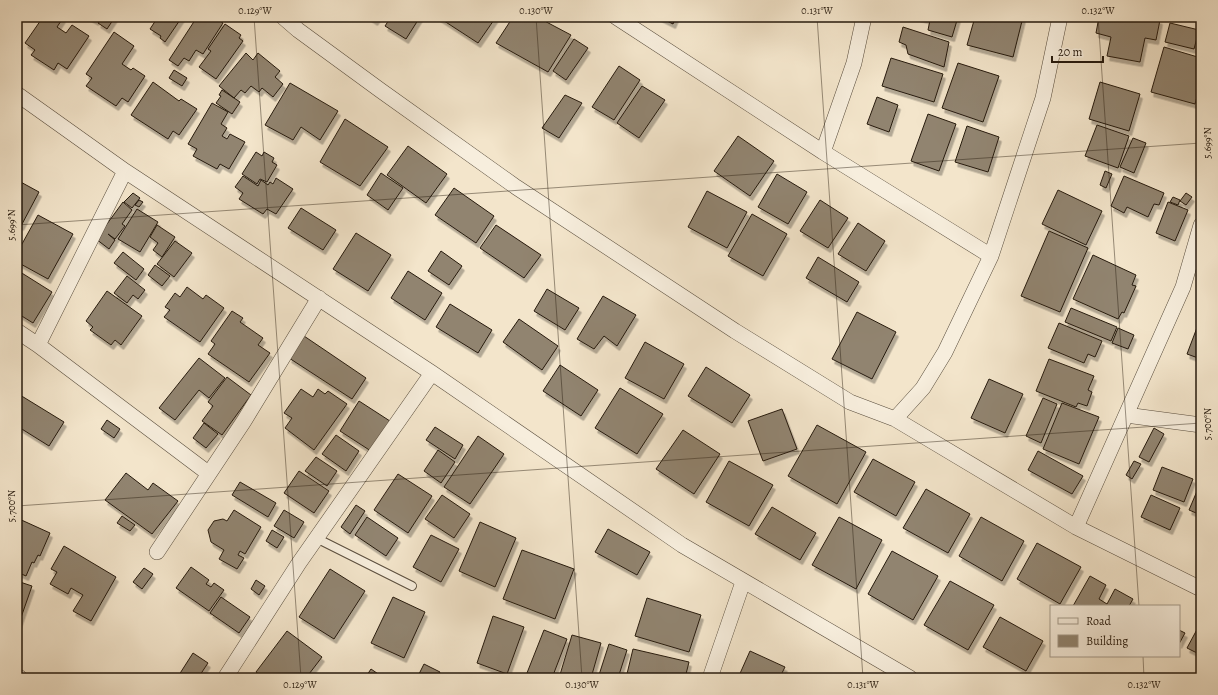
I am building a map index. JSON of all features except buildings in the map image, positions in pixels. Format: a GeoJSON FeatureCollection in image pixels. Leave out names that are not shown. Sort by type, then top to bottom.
{"type":"FeatureCollection","features":[{"type":"Feature","properties":{"kind":"street"},"geometry":{"type":"LineString","coordinates":[[283,17],[373,86],[516,187],[728,327],[850,402],[895,419],[1076,527],[1201,589]]}},
{"type":"Feature","properties":{"kind":"street"},"geometry":{"type":"LineString","coordinates":[[616,17],[823,152],[991,256]]}},
{"type":"Feature","properties":{"kind":"street"},"geometry":{"type":"LineString","coordinates":[[823,152],[854,63],[864,17]]}},
{"type":"Feature","properties":{"kind":"street"},"geometry":{"type":"LineString","coordinates":[[895,419],[923,388],[945,352],[991,256],[1042,98],[1060,17]]}},
{"type":"Feature","properties":{"kind":"street"},"geometry":{"type":"LineString","coordinates":[[17,94],[125,171],[432,373],[682,545],[743,582],[910,678]]}},
{"type":"Feature","properties":{"kind":"street"},"geometry":{"type":"LineString","coordinates":[[38,345],[125,171]]}},
{"type":"Feature","properties":{"kind":"street"},"geometry":{"type":"LineString","coordinates":[[1076,527],[1182,287],[1201,225]]}},
{"type":"Feature","properties":{"kind":"street"},"geometry":{"type":"LineString","coordinates":[[157,552],[208,473],[244,421],[319,298]]}},
{"type":"Feature","properties":{"kind":"street"},"geometry":{"type":"LineString","coordinates":[[17,331],[38,345],[208,473]]}},
{"type":"Feature","properties":{"kind":"street"},"geometry":{"type":"LineString","coordinates":[[225,678],[316,538],[432,373]]}},
{"type":"Feature","properties":{"kind":"street"},"geometry":{"type":"LineString","coordinates":[[1126,415],[1201,425]]}},
{"type":"Feature","properties":{"kind":"street"},"geometry":{"type":"LineString","coordinates":[[710,678],[743,582]]}},
{"type":"Feature","properties":{"kind":"lane"},"geometry":{"type":"LineString","coordinates":[[316,538],[412,586]]}}]}
